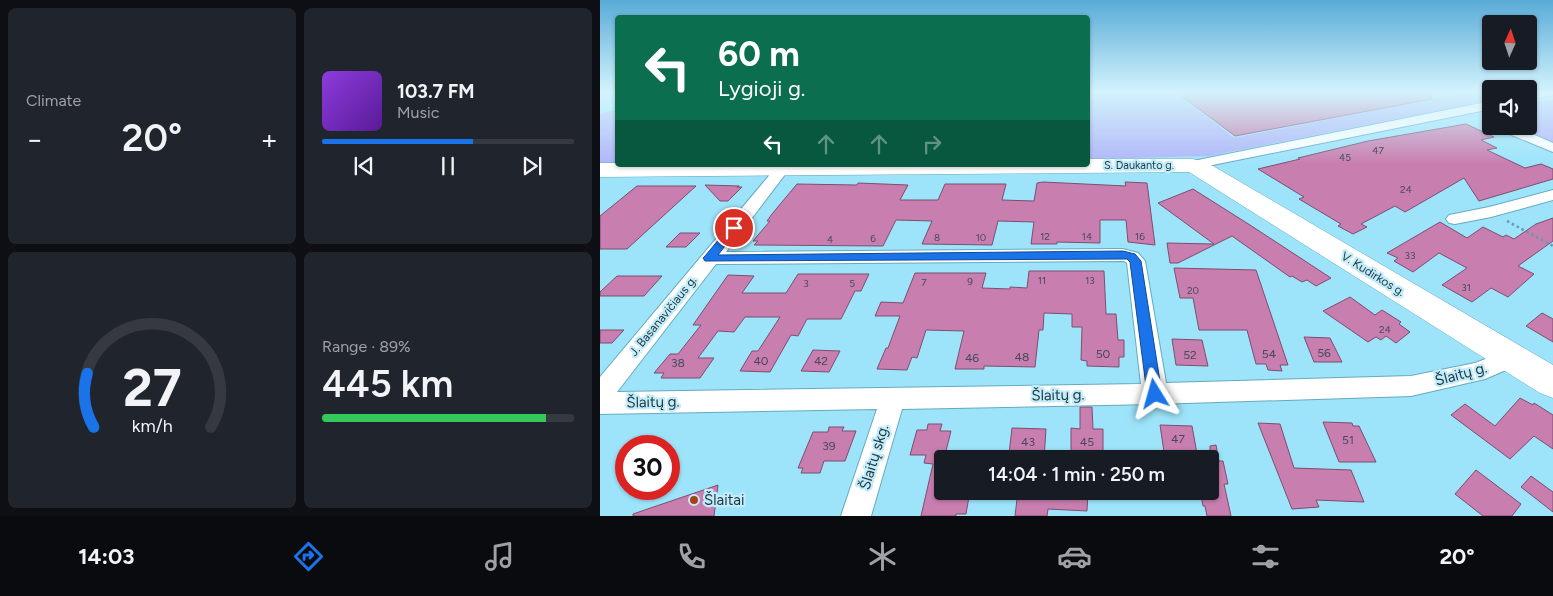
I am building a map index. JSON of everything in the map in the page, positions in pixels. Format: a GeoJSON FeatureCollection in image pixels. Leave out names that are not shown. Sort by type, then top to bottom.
{"type":"FeatureCollection","features":[{"type":"Feature","properties":{"kind":"street","name":"S. Daukanto g."},"geometry":{"type":"LineString","coordinates":[[1090,166],[1193,165],[1439,116]]}},
{"type":"Feature","properties":{"kind":"street"},"geometry":{"type":"LineString","coordinates":[[1477,116],[1482,118]]}},
{"type":"Feature","properties":{"kind":"street"},"geometry":{"type":"LineString","coordinates":[[1523,135],[1553,148]]}},
{"type":"Feature","properties":{"kind":"street","name":"V. Kudirkos g."},"geometry":{"type":"LineString","coordinates":[[1193,165],[1553,383]]}},
{"type":"Feature","properties":{"kind":"street","name":"S. Daukanto g."},"geometry":{"type":"LineString","coordinates":[[600,170],[920,167]]}},
{"type":"Feature","properties":{"kind":"street","name":"J. Basanavičiaus g."},"geometry":{"type":"LineString","coordinates":[[600,395],[783,168]]}},
{"type":"Feature","properties":{"kind":"street"},"geometry":{"type":"LineString","coordinates":[[1455,219],[1491,212],[1553,195]]}},
{"type":"Feature","properties":{"kind":"street"},"geometry":{"type":"LineString","coordinates":[[709,258],[1123,255],[1131,257],[1136,261],[1155,394]]}},
{"type":"Feature","properties":{"kind":"street","name":"Šlaitų g."},"geometry":{"type":"LineString","coordinates":[[600,403],[1155,394],[1411,386],[1477,372],[1512,358]]}},
{"type":"Feature","properties":{"kind":"street","name":"Šlaitų skg."},"geometry":{"type":"LineString","coordinates":[[856,516],[893,398]]}},
{"type":"Feature","properties":{"kind":"path"},"geometry":{"type":"LineString","coordinates":[[1491,212],[1553,246]]}},
{"type":"Feature","properties":{"kind":"shaded area"},"geometry":{"type":"Polygon","coordinates":[[[600,116],[615,116],[615,165],[600,165],[600,116]]]}},
{"type":"Feature","properties":{"kind":"shaded area"},"geometry":{"type":"Polygon","coordinates":[[[1090,116],[1206,116],[1234,138],[1345,116],[1410,116],[1209,156],[1090,159],[1090,116]]]}},
{"type":"Feature","properties":{"kind":"shaded area"},"geometry":{"type":"Polygon","coordinates":[[[1537,116],[1553,116],[1553,143],[1534,135],[1537,135],[1537,116]]]}},
{"type":"Feature","properties":{"kind":"building"},"geometry":{"type":"Polygon","coordinates":[[[1208,116],[1341,116],[1235,136],[1208,116]]]}},
{"type":"Feature","properties":{"kind":"building"},"geometry":{"type":"Polygon","coordinates":[[[1466,124],[1482,131],[1482,135],[1494,137],[1481,140],[1497,148],[1487,150],[1525,168],[1541,164],[1553,169],[1553,179],[1479,201],[1464,178],[1405,212],[1395,206],[1361,224],[1367,227],[1353,234],[1338,226],[1341,224],[1299,199],[1304,197],[1258,169],[1368,141],[1466,124]]]}},
{"type":"Feature","properties":{"kind":"building"},"geometry":{"type":"Polygon","coordinates":[[[1125,182],[1147,183],[1155,245],[1128,242],[1126,220],[1100,220],[1100,243],[1057,242],[1057,244],[1031,244],[1034,222],[998,221],[992,245],[922,244],[932,221],[896,220],[883,246],[754,245],[758,241],[753,241],[797,184],[857,185],[858,183],[908,185],[900,200],[938,200],[945,184],[1006,184],[1002,200],[1034,201],[1037,183],[1126,186],[1125,182]]]}},
{"type":"Feature","properties":{"kind":"building"},"geometry":{"type":"Polygon","coordinates":[[[705,185],[742,187],[728,201],[720,201],[705,185]]]}},
{"type":"Feature","properties":{"kind":"building"},"geometry":{"type":"Polygon","coordinates":[[[637,186],[696,186],[627,249],[600,249],[600,216],[637,186]]]}},
{"type":"Feature","properties":{"kind":"building"},"geometry":{"type":"Polygon","coordinates":[[[1193,189],[1331,278],[1316,286],[1307,280],[1302,282],[1292,276],[1290,277],[1232,236],[1178,263],[1170,263],[1167,243],[1214,244],[1158,203],[1193,189]]]}},
{"type":"Feature","properties":{"kind":"building"},"geometry":{"type":"Polygon","coordinates":[[[1553,218],[1553,241],[1518,266],[1534,274],[1508,297],[1491,288],[1472,302],[1442,285],[1467,268],[1439,253],[1413,272],[1394,261],[1398,258],[1387,253],[1440,222],[1467,238],[1483,227],[1503,237],[1506,235],[1514,239],[1536,224],[1553,218]]]}},
{"type":"Feature","properties":{"kind":"building"},"geometry":{"type":"Polygon","coordinates":[[[680,233],[700,233],[686,247],[666,247],[680,233]]]}},
{"type":"Feature","properties":{"kind":"building"},"geometry":{"type":"Polygon","coordinates":[[[1174,268],[1256,270],[1288,365],[1280,365],[1282,371],[1268,370],[1266,364],[1256,364],[1247,330],[1199,330],[1193,298],[1180,298],[1174,268]]]}},
{"type":"Feature","properties":{"kind":"building"},"geometry":{"type":"Polygon","coordinates":[[[1029,271],[1104,271],[1106,314],[1116,314],[1118,340],[1124,340],[1124,357],[1119,357],[1119,367],[1087,366],[1087,361],[1081,360],[1082,327],[1072,327],[1072,314],[1044,313],[1043,330],[1039,330],[1035,367],[984,366],[984,369],[955,369],[964,331],[926,330],[917,358],[912,357],[907,370],[877,369],[886,348],[888,348],[900,316],[875,316],[881,302],[903,303],[915,273],[986,273],[982,288],[1010,289],[1010,287],[1027,288],[1029,271]]]}},
{"type":"Feature","properties":{"kind":"building"},"geometry":{"type":"Polygon","coordinates":[[[798,274],[869,274],[861,291],[855,291],[841,319],[807,319],[798,336],[791,335],[770,372],[740,371],[752,351],[758,351],[780,317],[745,317],[734,332],[718,331],[698,358],[714,358],[700,378],[661,378],[664,373],[654,373],[670,354],[678,354],[701,325],[693,325],[728,275],[754,276],[742,293],[786,293],[798,274]]]}},
{"type":"Feature","properties":{"kind":"building"},"geometry":{"type":"Polygon","coordinates":[[[617,276],[662,276],[644,296],[600,296],[600,292],[617,276]]]}},
{"type":"Feature","properties":{"kind":"building"},"geometry":{"type":"Polygon","coordinates":[[[1350,297],[1375,315],[1382,310],[1401,322],[1399,324],[1410,332],[1396,343],[1386,336],[1381,340],[1376,337],[1368,342],[1323,311],[1350,297]]]}},
{"type":"Feature","properties":{"kind":"building"},"geometry":{"type":"Polygon","coordinates":[[[1542,313],[1553,319],[1553,342],[1526,326],[1542,313]]]}},
{"type":"Feature","properties":{"kind":"building"},"geometry":{"type":"Polygon","coordinates":[[[600,330],[624,330],[612,343],[600,343],[600,330]]]}},
{"type":"Feature","properties":{"kind":"building"},"geometry":{"type":"Polygon","coordinates":[[[1304,337],[1330,338],[1342,362],[1314,362],[1304,337]]]}},
{"type":"Feature","properties":{"kind":"building"},"geometry":{"type":"Polygon","coordinates":[[[1172,339],[1202,340],[1208,366],[1176,365],[1172,339]]]}},
{"type":"Feature","properties":{"kind":"building"},"geometry":{"type":"Polygon","coordinates":[[[813,350],[840,351],[829,372],[801,371],[813,350]]]}},
{"type":"Feature","properties":{"kind":"building"},"geometry":{"type":"Polygon","coordinates":[[[1520,398],[1533,405],[1534,403],[1553,415],[1553,449],[1534,436],[1510,459],[1451,415],[1465,404],[1495,426],[1520,398]]]}},
{"type":"Feature","properties":{"kind":"building"},"geometry":{"type":"Polygon","coordinates":[[[1080,407],[1092,407],[1093,429],[1103,429],[1103,450],[1071,450],[1071,428],[1080,429],[1080,407]]]}},
{"type":"Feature","properties":{"kind":"building"},"geometry":{"type":"Polygon","coordinates":[[[1323,422],[1352,423],[1353,426],[1359,426],[1376,462],[1339,462],[1323,422]]]}},
{"type":"Feature","properties":{"kind":"building"},"geometry":{"type":"Polygon","coordinates":[[[1258,423],[1280,424],[1294,468],[1351,470],[1364,502],[1316,500],[1319,507],[1292,509],[1258,423]]]}},
{"type":"Feature","properties":{"kind":"building"},"geometry":{"type":"Polygon","coordinates":[[[928,424],[942,424],[940,431],[951,431],[946,450],[934,450],[934,500],[968,500],[966,514],[956,514],[956,516],[921,516],[933,464],[924,463],[926,455],[910,455],[917,430],[927,430],[928,424]]]}},
{"type":"Feature","properties":{"kind":"building"},"geometry":{"type":"Polygon","coordinates":[[[1160,425],[1192,426],[1196,450],[1164,450],[1160,425]]]}},
{"type":"Feature","properties":{"kind":"building"},"geometry":{"type":"Polygon","coordinates":[[[829,427],[844,427],[842,431],[856,431],[845,461],[824,461],[820,473],[801,473],[803,468],[798,468],[813,432],[828,432],[829,427]]]}},
{"type":"Feature","properties":{"kind":"building"},"geometry":{"type":"Polygon","coordinates":[[[1012,428],[1046,429],[1045,450],[1009,450],[1012,428]]]}},
{"type":"Feature","properties":{"kind":"building"},"geometry":{"type":"Polygon","coordinates":[[[1216,445],[1217,450],[1210,450],[1210,446],[1216,445]]]}},
{"type":"Feature","properties":{"kind":"building"},"geometry":{"type":"Polygon","coordinates":[[[1219,461],[1223,461],[1228,484],[1224,484],[1231,516],[1207,516],[1205,506],[1203,506],[1202,500],[1219,500],[1219,461]]]}},
{"type":"Feature","properties":{"kind":"building"},"geometry":{"type":"Polygon","coordinates":[[[1476,470],[1521,504],[1512,516],[1483,516],[1455,494],[1476,470]]]}},
{"type":"Feature","properties":{"kind":"building"},"geometry":{"type":"Polygon","coordinates":[[[1531,476],[1553,492],[1553,512],[1521,487],[1531,476]]]}},
{"type":"Feature","properties":{"kind":"building","name":"Šlaitai"},"geometry":{"type":"Polygon","coordinates":[[[718,485],[714,516],[633,516],[633,514],[674,500],[680,500],[680,498],[718,485]]]}},
{"type":"Feature","properties":{"kind":"building"},"geometry":{"type":"Polygon","coordinates":[[[1017,500],[1088,500],[1087,511],[1048,509],[1047,516],[1015,516],[1017,500]]]}},
{"type":"Feature","properties":{"kind":"place","name":"Šlaitai"},"geometry":{"type":"Point","coordinates":[694,500]}},
{"type":"Feature","properties":{"kind":"route"},"geometry":{"type":"LineString","coordinates":[[734,228],[709,258],[1123,255],[1131,257],[1136,261],[1155,394]]}}]}
